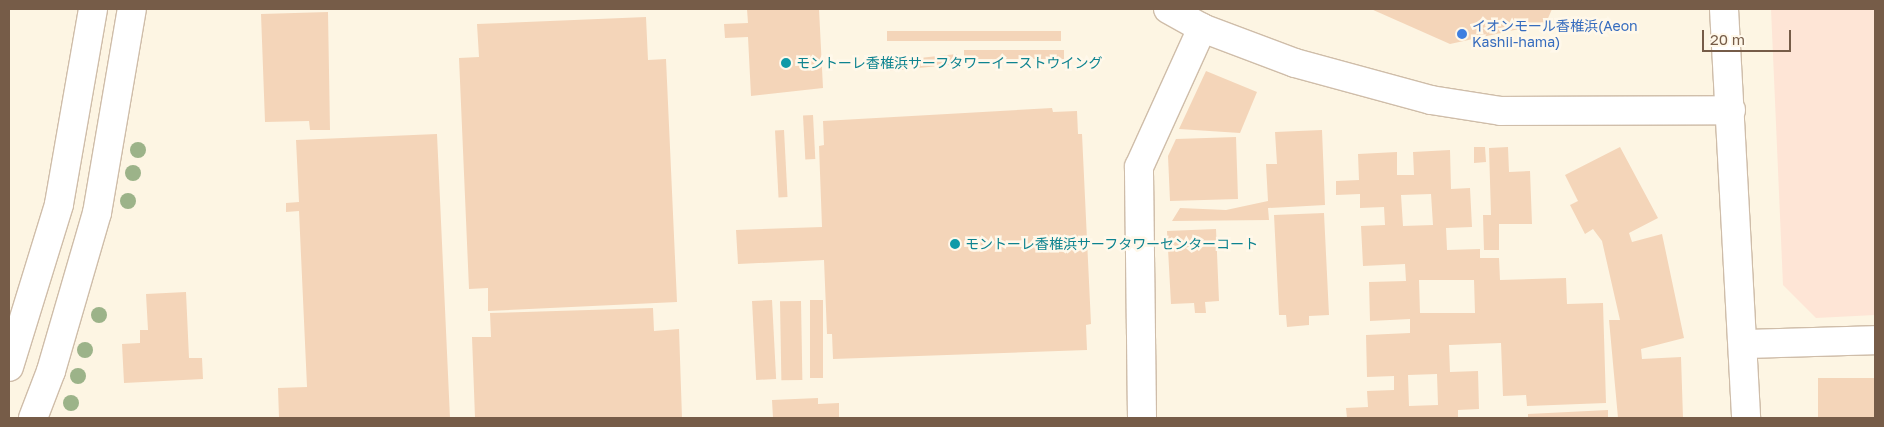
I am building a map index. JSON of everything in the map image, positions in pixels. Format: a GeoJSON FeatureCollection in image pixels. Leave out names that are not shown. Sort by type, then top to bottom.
{"type":"FeatureCollection","features":[{"type":"Feature","properties":{"kind":"street"},"geometry":{"type":"LineString","coordinates":[[9,367],[59,204],[93,9]]}},
{"type":"Feature","properties":{"kind":"street"},"geometry":{"type":"LineString","coordinates":[[33,418],[52,371],[97,213],[132,9]]}},
{"type":"Feature","properties":{"kind":"street"},"geometry":{"type":"LineString","coordinates":[[1168,9],[1202,28],[1295,63],[1457,104],[1501,111],[1731,110]]}},
{"type":"Feature","properties":{"kind":"street"},"geometry":{"type":"LineString","coordinates":[[1724,9],[1744,344],[1746,418]]}},
{"type":"Feature","properties":{"kind":"street"},"geometry":{"type":"LineString","coordinates":[[1142,418],[1139,167],[1202,28]]}},
{"type":"Feature","properties":{"kind":"street"},"geometry":{"type":"LineString","coordinates":[[1744,344],[1875,340]]}},
{"type":"Feature","properties":{"kind":"shaded area"},"geometry":{"type":"Polygon","coordinates":[[[1771,9],[1875,9],[1875,315],[1816,318],[1783,285],[1771,9]]]}},
{"type":"Feature","properties":{"kind":"building","name":"モントーレ香椎浜サーフタワーイーストウイング"},"geometry":{"type":"Polygon","coordinates":[[[747,9],[819,9],[823,88],[751,96],[748,37],[725,38],[724,24],[748,23],[747,9]]]}},
{"type":"Feature","properties":{"kind":"building","name":"イオンモール香椎浜(Aeon Kashii-hama)"},"geometry":{"type":"Polygon","coordinates":[[[1371,9],[1552,9],[1546,23],[1450,44],[1371,9]]]}},
{"type":"Feature","properties":{"kind":"building"},"geometry":{"type":"Polygon","coordinates":[[[328,12],[330,130],[310,130],[309,121],[265,122],[261,14],[328,12]]]}},
{"type":"Feature","properties":{"kind":"building"},"geometry":{"type":"Polygon","coordinates":[[[646,17],[648,60],[666,59],[677,302],[488,311],[488,288],[469,289],[459,58],[479,57],[477,24],[646,17]]]}},
{"type":"Feature","properties":{"kind":"building"},"geometry":{"type":"Polygon","coordinates":[[[887,31],[1061,31],[1061,41],[887,41],[887,31]]]}},
{"type":"Feature","properties":{"kind":"building"},"geometry":{"type":"Polygon","coordinates":[[[964,50],[1064,50],[1064,59],[964,59],[964,50]]]}},
{"type":"Feature","properties":{"kind":"building"},"geometry":{"type":"Polygon","coordinates":[[[957,54],[958,64],[887,71],[886,61],[957,54]]]}},
{"type":"Feature","properties":{"kind":"building"},"geometry":{"type":"Polygon","coordinates":[[[1206,71],[1257,92],[1240,133],[1179,129],[1206,71]]]}},
{"type":"Feature","properties":{"kind":"building","name":"モントーレ香椎浜サーフタワーセンターコート"},"geometry":{"type":"Polygon","coordinates":[[[1052,108],[1053,112],[1077,111],[1078,134],[1082,134],[1091,324],[1086,325],[1087,350],[833,359],[832,334],[827,334],[824,260],[738,264],[736,230],[822,227],[819,146],[824,145],[823,121],[1052,108]]]}},
{"type":"Feature","properties":{"kind":"building"},"geometry":{"type":"Polygon","coordinates":[[[813,115],[815,159],[805,159],[803,116],[813,115]]]}},
{"type":"Feature","properties":{"kind":"building"},"geometry":{"type":"Polygon","coordinates":[[[775,130],[784,130],[788,197],[779,197],[775,130]]]}},
{"type":"Feature","properties":{"kind":"building"},"geometry":{"type":"Polygon","coordinates":[[[1322,130],[1325,205],[1268,208],[1269,220],[1172,221],[1180,208],[1226,210],[1268,201],[1266,164],[1277,164],[1275,132],[1322,130]]]}},
{"type":"Feature","properties":{"kind":"building"},"geometry":{"type":"Polygon","coordinates":[[[437,134],[450,418],[279,418],[278,388],[307,387],[299,211],[286,212],[286,203],[299,202],[296,140],[437,134]]]}},
{"type":"Feature","properties":{"kind":"building"},"geometry":{"type":"Polygon","coordinates":[[[1236,137],[1238,199],[1170,201],[1168,156],[1176,139],[1236,137]]]}},
{"type":"Feature","properties":{"kind":"building"},"geometry":{"type":"Polygon","coordinates":[[[1474,147],[1485,147],[1486,162],[1474,163],[1474,147]]]}},
{"type":"Feature","properties":{"kind":"building"},"geometry":{"type":"Polygon","coordinates":[[[1508,147],[1509,172],[1530,171],[1532,224],[1499,224],[1499,250],[1484,250],[1483,215],[1491,215],[1489,148],[1508,147]]]}},
{"type":"Feature","properties":{"kind":"building"},"geometry":{"type":"Polygon","coordinates":[[[1620,147],[1658,218],[1629,233],[1632,242],[1662,234],[1684,338],[1641,349],[1642,359],[1681,357],[1683,418],[1618,418],[1609,320],[1620,320],[1602,241],[1593,229],[1585,234],[1570,205],[1578,201],[1565,175],[1620,147]]]}},
{"type":"Feature","properties":{"kind":"building"},"geometry":{"type":"Polygon","coordinates":[[[1450,150],[1451,189],[1470,188],[1472,227],[1446,228],[1447,250],[1480,249],[1480,258],[1499,258],[1500,280],[1566,278],[1567,304],[1603,303],[1606,403],[1527,406],[1526,395],[1503,396],[1501,343],[1449,345],[1450,372],[1478,371],[1479,409],[1458,410],[1458,418],[1347,418],[1346,408],[1368,407],[1367,391],[1394,390],[1394,376],[1367,377],[1366,335],[1410,333],[1410,319],[1370,321],[1369,282],[1406,281],[1405,264],[1363,266],[1361,226],[1385,225],[1384,207],[1360,208],[1360,194],[1336,195],[1336,181],[1359,180],[1358,154],[1397,152],[1397,175],[1414,175],[1413,152],[1450,150]],[[1431,194],[1401,195],[1403,226],[1433,225],[1431,194]],[[1419,280],[1420,313],[1475,313],[1474,280],[1419,280]],[[1437,374],[1408,375],[1409,406],[1438,405],[1437,374]]]}},
{"type":"Feature","properties":{"kind":"building"},"geometry":{"type":"Polygon","coordinates":[[[1324,213],[1329,315],[1309,316],[1309,325],[1287,327],[1286,315],[1279,315],[1274,215],[1324,213]]]}},
{"type":"Feature","properties":{"kind":"building"},"geometry":{"type":"Polygon","coordinates":[[[1216,229],[1219,301],[1205,302],[1206,313],[1195,313],[1194,303],[1171,304],[1167,231],[1216,229]]]}},
{"type":"Feature","properties":{"kind":"building"},"geometry":{"type":"Polygon","coordinates":[[[186,292],[189,358],[202,358],[203,379],[124,383],[122,344],[140,343],[140,330],[148,330],[146,294],[186,292]]]}},
{"type":"Feature","properties":{"kind":"building"},"geometry":{"type":"Polygon","coordinates":[[[772,300],[776,379],[756,380],[752,301],[772,300]]]}},
{"type":"Feature","properties":{"kind":"building"},"geometry":{"type":"Polygon","coordinates":[[[810,300],[823,300],[823,378],[810,378],[810,300]]]}},
{"type":"Feature","properties":{"kind":"building"},"geometry":{"type":"Polygon","coordinates":[[[780,301],[801,301],[802,380],[781,380],[780,301]]]}},
{"type":"Feature","properties":{"kind":"building"},"geometry":{"type":"Polygon","coordinates":[[[653,308],[654,331],[679,329],[682,418],[475,418],[472,337],[491,337],[490,313],[653,308]]]}},
{"type":"Feature","properties":{"kind":"building"},"geometry":{"type":"Polygon","coordinates":[[[1818,378],[1875,378],[1875,418],[1818,418],[1818,378]]]}},
{"type":"Feature","properties":{"kind":"building"},"geometry":{"type":"Polygon","coordinates":[[[818,398],[818,404],[839,403],[839,418],[773,418],[772,400],[818,398]]]}},
{"type":"Feature","properties":{"kind":"building"},"geometry":{"type":"Polygon","coordinates":[[[1608,410],[1608,418],[1528,418],[1528,414],[1608,410]]]}},
{"type":"Feature","properties":{"kind":"place","name":"イオンモール香椎浜(Aeon Kashii-hama)"},"geometry":{"type":"Point","coordinates":[1462,34]}},
{"type":"Feature","properties":{"kind":"place","name":"モントーレ香椎浜サーフタワーイーストウイング"},"geometry":{"type":"Point","coordinates":[786,63]}},
{"type":"Feature","properties":{"kind":"place","name":"モントーレ香椎浜サーフタワーセンターコート"},"geometry":{"type":"Point","coordinates":[955,244]}}]}
